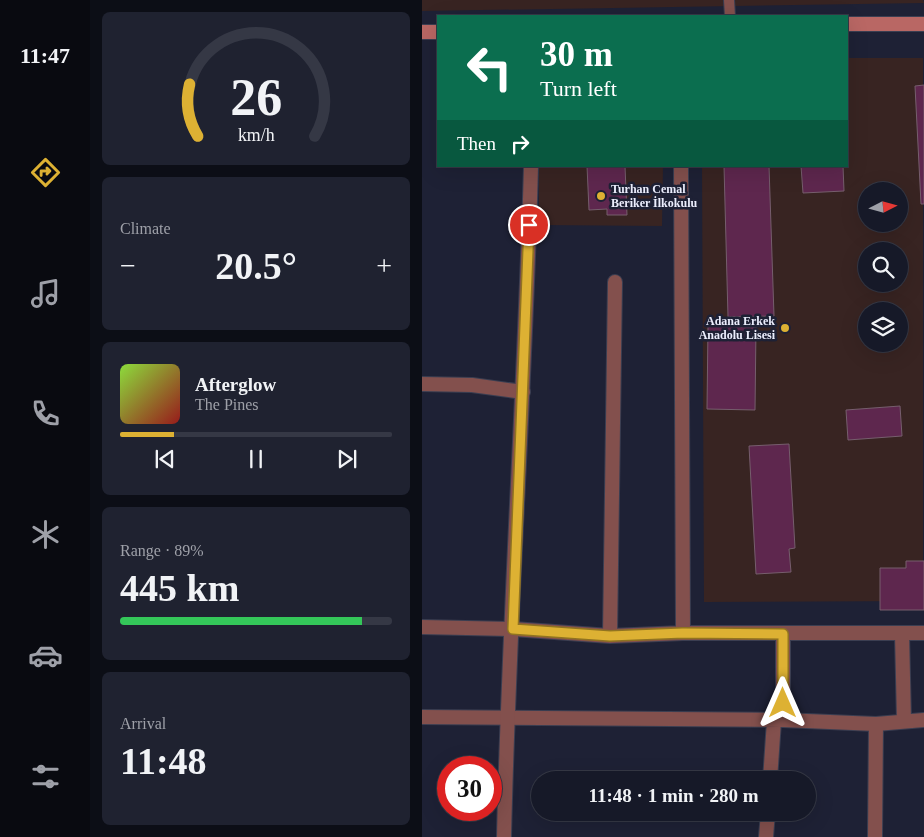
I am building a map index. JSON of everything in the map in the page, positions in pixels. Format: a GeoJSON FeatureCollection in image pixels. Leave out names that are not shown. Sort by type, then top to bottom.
{"type":"FeatureCollection","features":[{"type":"Feature","properties":{"kind":"main road"},"geometry":{"type":"LineString","coordinates":[[848,24],[924,24]]}},
{"type":"Feature","properties":{"kind":"main road"},"geometry":{"type":"LineString","coordinates":[[422,32],[437,32]]}},
{"type":"Feature","properties":{"kind":"street"},"geometry":{"type":"LineString","coordinates":[[504,837],[507,716],[513,629],[531,167]]}},
{"type":"Feature","properties":{"kind":"street"},"geometry":{"type":"LineString","coordinates":[[681,167],[683,633]]}},
{"type":"Feature","properties":{"kind":"street"},"geometry":{"type":"LineString","coordinates":[[610,636],[615,282]]}},
{"type":"Feature","properties":{"kind":"street"},"geometry":{"type":"LineString","coordinates":[[422,384],[472,385],[523,392]]}},
{"type":"Feature","properties":{"kind":"street"},"geometry":{"type":"LineString","coordinates":[[422,627],[513,629],[610,636],[683,633],[924,633]]}},
{"type":"Feature","properties":{"kind":"street"},"geometry":{"type":"LineString","coordinates":[[771,771],[778,721],[783,634]]}},
{"type":"Feature","properties":{"kind":"street"},"geometry":{"type":"LineString","coordinates":[[902,634],[904,721]]}},
{"type":"Feature","properties":{"kind":"street"},"geometry":{"type":"LineString","coordinates":[[422,716],[876,724],[924,720]]}},
{"type":"Feature","properties":{"kind":"street"},"geometry":{"type":"LineString","coordinates":[[875,837],[876,724]]}},
{"type":"Feature","properties":{"kind":"street"},"geometry":{"type":"LineString","coordinates":[[766,837],[767,821]]}},
{"type":"Feature","properties":{"kind":"lane"},"geometry":{"type":"LineString","coordinates":[[729,0],[730,15]]}},
{"type":"Feature","properties":{"kind":"shaded area"},"geometry":{"type":"Polygon","coordinates":[[[422,0],[923,0],[924,3],[422,11],[422,0]]]}},
{"type":"Feature","properties":{"kind":"shaded area","name":"Adana Erkek Anadolu Lisesi"},"geometry":{"type":"Polygon","coordinates":[[[848,58],[923,58],[923,601],[704,602],[702,167],[848,167],[848,58]]]}},
{"type":"Feature","properties":{"kind":"shaded area","name":"Turhan Cemal Beriker İlkokulu"},"geometry":{"type":"Polygon","coordinates":[[[539,167],[663,167],[662,226],[539,225],[539,167]]]}},
{"type":"Feature","properties":{"kind":"building"},"geometry":{"type":"Polygon","coordinates":[[[924,85],[924,204],[921,204],[915,86],[924,85]]]}},
{"type":"Feature","properties":{"kind":"building"},"geometry":{"type":"Polygon","coordinates":[[[587,167],[625,167],[627,215],[607,215],[607,209],[589,210],[587,167]]]}},
{"type":"Feature","properties":{"kind":"building"},"geometry":{"type":"Polygon","coordinates":[[[724,167],[769,167],[774,316],[728,317],[724,167]]]}},
{"type":"Feature","properties":{"kind":"building"},"geometry":{"type":"Polygon","coordinates":[[[801,167],[843,167],[844,191],[803,193],[801,167]]]}},
{"type":"Feature","properties":{"kind":"building"},"geometry":{"type":"Polygon","coordinates":[[[708,326],[756,327],[755,410],[707,409],[708,326]]]}},
{"type":"Feature","properties":{"kind":"building"},"geometry":{"type":"Polygon","coordinates":[[[900,406],[902,436],[848,440],[846,410],[900,406]]]}},
{"type":"Feature","properties":{"kind":"building"},"geometry":{"type":"Polygon","coordinates":[[[789,444],[795,548],[789,549],[791,572],[756,574],[749,446],[789,444]]]}},
{"type":"Feature","properties":{"kind":"building"},"geometry":{"type":"Polygon","coordinates":[[[906,561],[924,561],[924,610],[880,610],[880,568],[906,568],[906,561]]]}},
{"type":"Feature","properties":{"kind":"place","name":"Turhan Cemal Beriker İlkokulu"},"geometry":{"type":"Point","coordinates":[601,196]}},
{"type":"Feature","properties":{"kind":"place","name":"Adana Erkek Anadolu Lisesi"},"geometry":{"type":"Point","coordinates":[785,328]}},
{"type":"Feature","properties":{"kind":"route"},"geometry":{"type":"LineString","coordinates":[[529,225],[513,629],[610,636],[683,633],[783,634],[783,703]]}}]}
